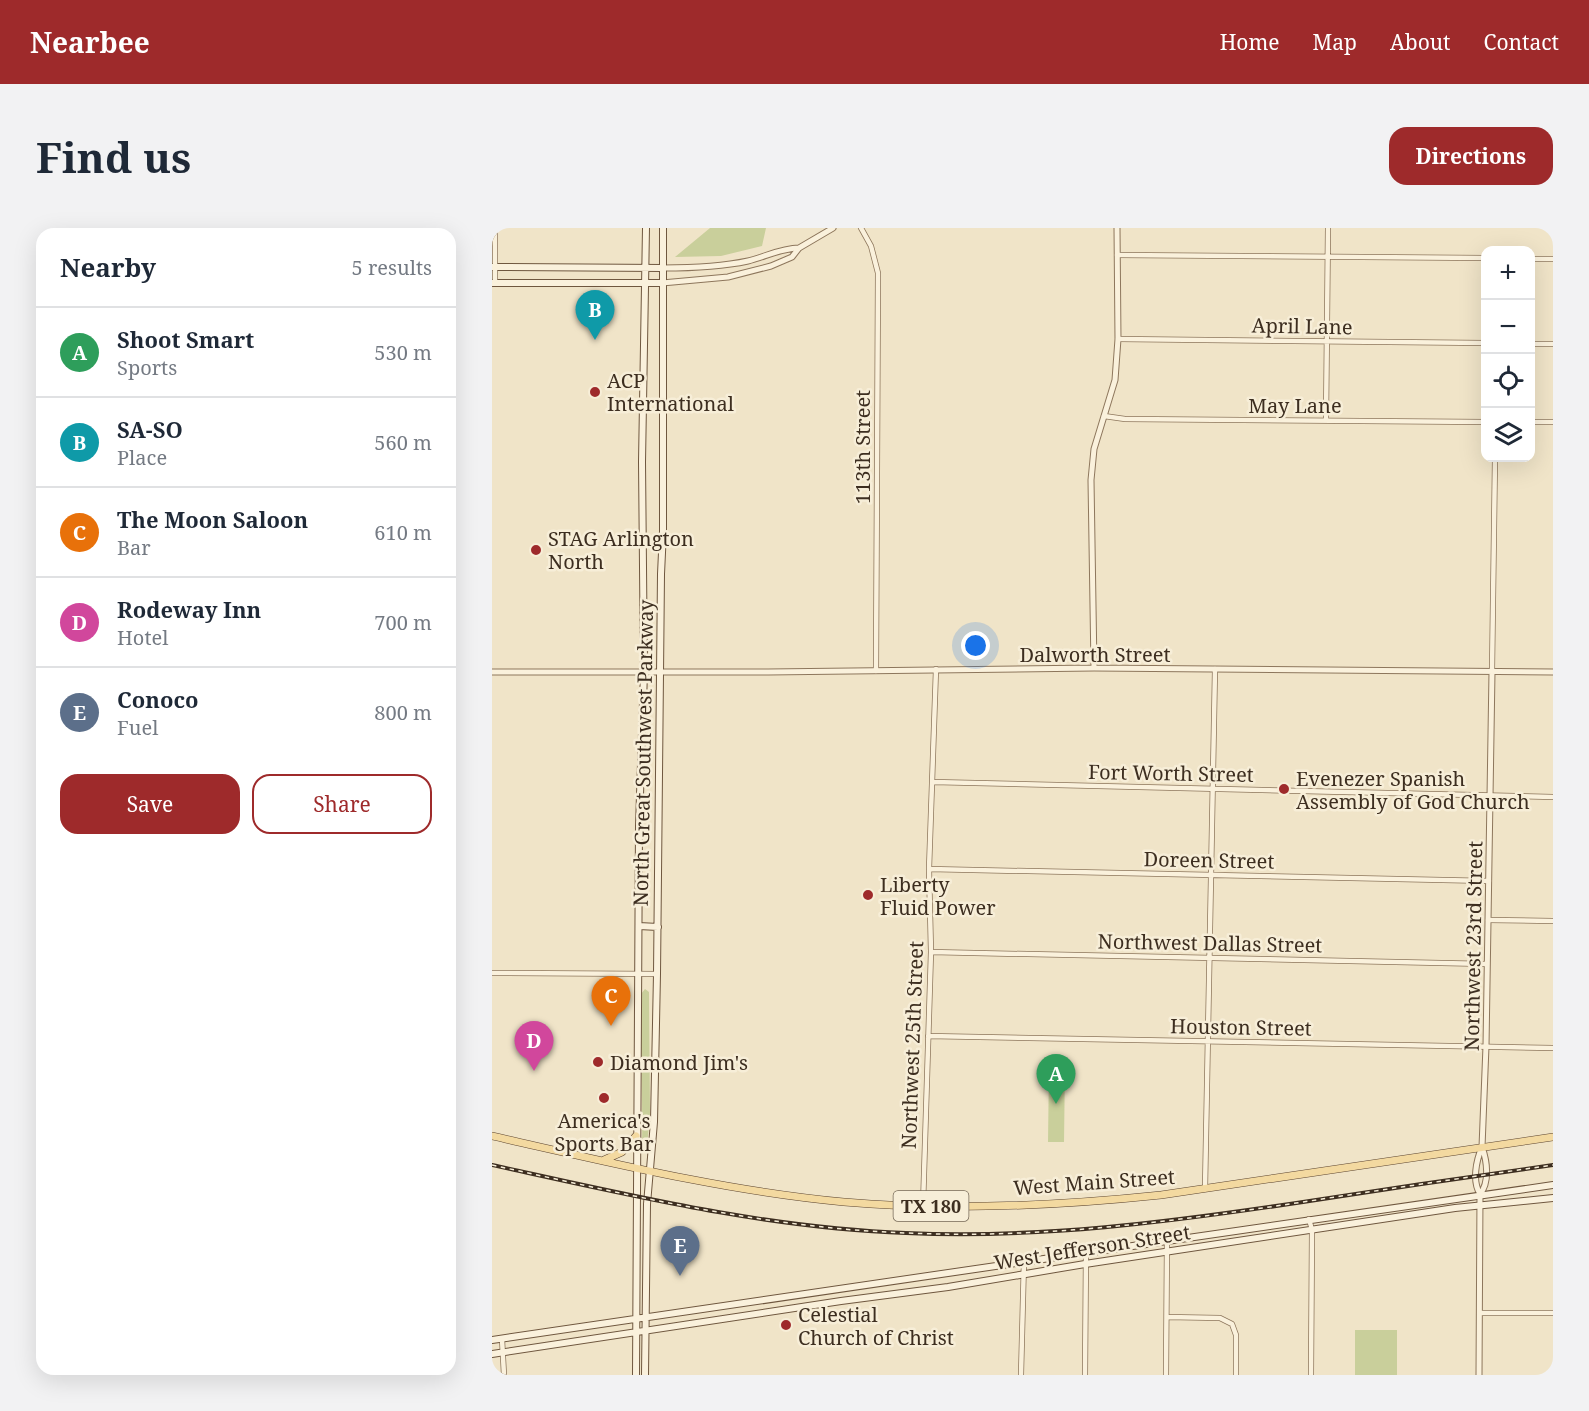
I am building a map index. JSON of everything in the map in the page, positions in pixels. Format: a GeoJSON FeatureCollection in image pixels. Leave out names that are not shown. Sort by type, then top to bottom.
{"type":"FeatureCollection","features":[{"type":"Feature","properties":{"kind":"main road","name":"North Great Southwest Parkway"},"geometry":{"type":"LineString","coordinates":[[636,1375],[636,1136],[639,826],[644,672],[642,462],[646,228]]}},
{"type":"Feature","properties":{"kind":"main road","name":"North Great Southwest Parkway"},"geometry":{"type":"LineString","coordinates":[[645,1375],[649,1171],[654,1122],[658,927],[663,531],[663,228]]}},
{"type":"Feature","properties":{"kind":"main road"},"geometry":{"type":"LineString","coordinates":[[493,267],[663,268]]}},
{"type":"Feature","properties":{"kind":"main road"},"geometry":{"type":"LineString","coordinates":[[493,283],[662,283]]}},
{"type":"Feature","properties":{"kind":"main road"},"geometry":{"type":"LineString","coordinates":[[639,926],[658,927]]}},
{"type":"Feature","properties":{"kind":"main road","name":"TX 180"},"geometry":{"type":"LineString","coordinates":[[492,1136],[636,1168]]}},
{"type":"Feature","properties":{"kind":"main road"},"geometry":{"type":"LineString","coordinates":[[602,1161],[622,1152],[636,1136]]}},
{"type":"Feature","properties":{"kind":"main road","name":"West Main Street"},"geometry":{"type":"LineString","coordinates":[[636,1168],[768,1192],[844,1202],[967,1207],[1098,1202],[1205,1189],[1553,1137]]}},
{"type":"Feature","properties":{"kind":"main road","name":"West Jefferson Street"},"geometry":{"type":"LineString","coordinates":[[492,1340],[1167,1239],[1553,1185]]}},
{"type":"Feature","properties":{"kind":"main road","name":"West Jefferson Street"},"geometry":{"type":"LineString","coordinates":[[492,1354],[1455,1208],[1553,1198]]}},
{"type":"Feature","properties":{"kind":"main road"},"geometry":{"type":"LineString","coordinates":[[1391,1207],[1393,1218]]}},
{"type":"Feature","properties":{"kind":"main road"},"geometry":{"type":"LineString","coordinates":[[995,1265],[996,1279]]}},
{"type":"Feature","properties":{"kind":"main road"},"geometry":{"type":"LineString","coordinates":[[924,1276],[926,1290]]}},
{"type":"Feature","properties":{"kind":"main road"},"geometry":{"type":"LineString","coordinates":[[808,1293],[810,1305]]}},
{"type":"Feature","properties":{"kind":"main road"},"geometry":{"type":"LineString","coordinates":[[722,1306],[723,1318]]}},
{"type":"Feature","properties":{"kind":"street"},"geometry":{"type":"LineString","coordinates":[[493,283],[495,228]]}},
{"type":"Feature","properties":{"kind":"street"},"geometry":{"type":"LineString","coordinates":[[662,283],[703,281],[751,272],[792,257],[799,248],[833,228]]}},
{"type":"Feature","properties":{"kind":"street","name":"113th Street"},"geometry":{"type":"LineString","coordinates":[[861,228],[871,246],[878,273],[876,671]]}},
{"type":"Feature","properties":{"kind":"street"},"geometry":{"type":"LineString","coordinates":[[1094,668],[1091,480],[1094,449],[1115,380],[1118,339],[1117,228]]}},
{"type":"Feature","properties":{"kind":"street"},"geometry":{"type":"LineString","coordinates":[[1326,420],[1328,228]]}},
{"type":"Feature","properties":{"kind":"street"},"geometry":{"type":"LineString","coordinates":[[663,268],[710,267],[755,259],[788,248],[799,248]]}},
{"type":"Feature","properties":{"kind":"street"},"geometry":{"type":"LineString","coordinates":[[1117,255],[1481,258]]}},
{"type":"Feature","properties":{"kind":"street"},"geometry":{"type":"LineString","coordinates":[[1535,259],[1553,259]]}},
{"type":"Feature","properties":{"kind":"street","name":"April Lane"},"geometry":{"type":"LineString","coordinates":[[1118,339],[1481,343]]}},
{"type":"Feature","properties":{"kind":"street"},"geometry":{"type":"LineString","coordinates":[[1535,344],[1553,344]]}},
{"type":"Feature","properties":{"kind":"street","name":"May Lane"},"geometry":{"type":"LineString","coordinates":[[1104,416],[1125,419],[1481,422]]}},
{"type":"Feature","properties":{"kind":"street"},"geometry":{"type":"LineString","coordinates":[[1535,422],[1553,422]]}},
{"type":"Feature","properties":{"kind":"street","name":"Northwest 23rd Street"},"geometry":{"type":"LineString","coordinates":[[1479,1375],[1480,1194],[1476,1187],[1477,1159],[1482,1147],[1486,1046],[1495,462]]}},
{"type":"Feature","properties":{"kind":"street","name":"Dalworth Street"},"geometry":{"type":"LineString","coordinates":[[492,672],[1094,668],[1553,672]]}},
{"type":"Feature","properties":{"kind":"street","name":"Northwest 25th Street"},"geometry":{"type":"LineString","coordinates":[[923,1206],[931,952],[929,869],[936,669]]}},
{"type":"Feature","properties":{"kind":"street"},"geometry":{"type":"LineString","coordinates":[[1205,1189],[1215,669]]}},
{"type":"Feature","properties":{"kind":"street","name":"Fort Worth Street"},"geometry":{"type":"LineString","coordinates":[[933,782],[1553,797]]}},
{"type":"Feature","properties":{"kind":"street","name":"Doreen Street"},"geometry":{"type":"LineString","coordinates":[[929,869],[1489,881]]}},
{"type":"Feature","properties":{"kind":"street"},"geometry":{"type":"LineString","coordinates":[[1488,920],[1553,921]]}},
{"type":"Feature","properties":{"kind":"street","name":"Northwest Dallas Street"},"geometry":{"type":"LineString","coordinates":[[931,952],[1487,964]]}},
{"type":"Feature","properties":{"kind":"street"},"geometry":{"type":"LineString","coordinates":[[492,973],[657,974]]}},
{"type":"Feature","properties":{"kind":"street","name":"Houston Street"},"geometry":{"type":"LineString","coordinates":[[928,1036],[1553,1048]]}},
{"type":"Feature","properties":{"kind":"street"},"geometry":{"type":"LineString","coordinates":[[1309,1219],[1312,1230],[1311,1375]]}},
{"type":"Feature","properties":{"kind":"street"},"geometry":{"type":"LineString","coordinates":[[1166,1375],[1167,1239]]}},
{"type":"Feature","properties":{"kind":"street"},"geometry":{"type":"LineString","coordinates":[[1085,1375],[1086,1251]]}},
{"type":"Feature","properties":{"kind":"street"},"geometry":{"type":"LineString","coordinates":[[1021,1375],[1024,1260]]}},
{"type":"Feature","properties":{"kind":"street"},"geometry":{"type":"LineString","coordinates":[[1481,1313],[1553,1313]]}},
{"type":"Feature","properties":{"kind":"street"},"geometry":{"type":"LineString","coordinates":[[1167,1317],[1220,1318],[1232,1324],[1236,1335],[1236,1375]]}},
{"type":"Feature","properties":{"kind":"street"},"geometry":{"type":"LineString","coordinates":[[502,1339],[504,1375]]}},
{"type":"Feature","properties":{"kind":"green space"},"geometry":{"type":"Polygon","coordinates":[[[710,228],[766,228],[762,246],[721,256],[675,257],[710,228]]]}},
{"type":"Feature","properties":{"kind":"green space"},"geometry":{"type":"Polygon","coordinates":[[[645,989],[649,992],[650,1113],[647,1147],[642,1146],[641,994],[645,989]]]}},
{"type":"Feature","properties":{"kind":"green space"},"geometry":{"type":"Polygon","coordinates":[[[1049,1066],[1065,1066],[1064,1142],[1048,1142],[1049,1066]]]}},
{"type":"Feature","properties":{"kind":"green space"},"geometry":{"type":"Polygon","coordinates":[[[1355,1330],[1397,1330],[1397,1375],[1355,1375],[1355,1330]]]}},
{"type":"Feature","properties":{"kind":"railway"},"geometry":{"type":"LineString","coordinates":[[492,1165],[646,1198],[749,1217],[853,1230],[956,1234],[1006,1234],[1154,1222],[1553,1165]]}},
{"type":"Feature","properties":{"kind":"place","name":"SA-SO"},"geometry":{"type":"Point","coordinates":[595,340]}},
{"type":"Feature","properties":{"kind":"place","name":"ACP International"},"geometry":{"type":"Point","coordinates":[595,392]}},
{"type":"Feature","properties":{"kind":"place","name":"STAG Arlington North"},"geometry":{"type":"Point","coordinates":[536,550]}},
{"type":"Feature","properties":{"kind":"place","name":"Evenezer Spanish Assembly of God Church"},"geometry":{"type":"Point","coordinates":[1284,789]}},
{"type":"Feature","properties":{"kind":"place","name":"Liberty Fluid Power"},"geometry":{"type":"Point","coordinates":[868,895]}},
{"type":"Feature","properties":{"kind":"place","name":"The Moon Saloon"},"geometry":{"type":"Point","coordinates":[611,1026]}},
{"type":"Feature","properties":{"kind":"place","name":"Diamond Jim's"},"geometry":{"type":"Point","coordinates":[598,1062]}},
{"type":"Feature","properties":{"kind":"place","name":"Rodeway Inn"},"geometry":{"type":"Point","coordinates":[534,1071]}},
{"type":"Feature","properties":{"kind":"place","name":"America's Sports Bar"},"geometry":{"type":"Point","coordinates":[604,1098]}},
{"type":"Feature","properties":{"kind":"place","name":"Shoot Smart"},"geometry":{"type":"Point","coordinates":[1056,1104]}},
{"type":"Feature","properties":{"kind":"place","name":"Conoco"},"geometry":{"type":"Point","coordinates":[680,1276]}},
{"type":"Feature","properties":{"kind":"place","name":"Celestial Church of Christ"},"geometry":{"type":"Point","coordinates":[786,1325]}}]}
